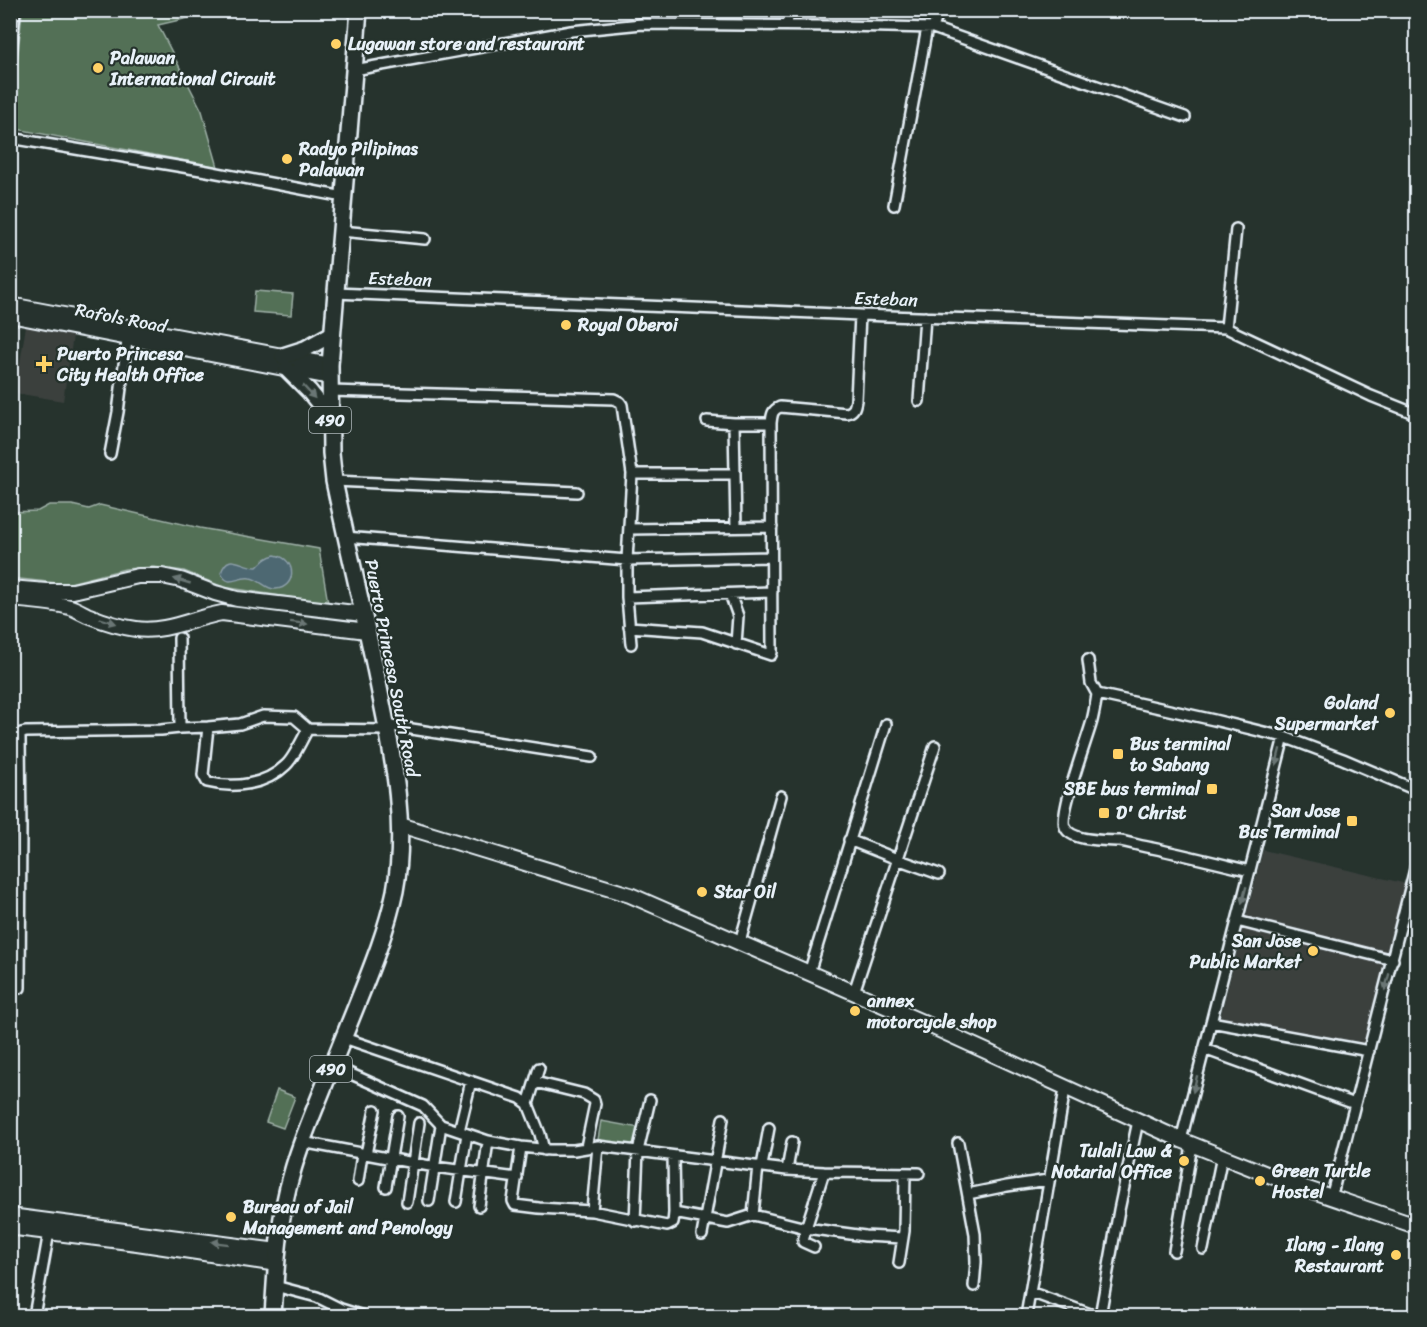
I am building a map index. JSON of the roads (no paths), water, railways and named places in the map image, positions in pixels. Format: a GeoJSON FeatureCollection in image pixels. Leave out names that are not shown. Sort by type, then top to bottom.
{"type":"FeatureCollection","features":[{"type":"Feature","properties":{"kind":"main road","name":"Puerto Princesa South Road"},"geometry":{"type":"LineString","coordinates":[[273,1317],[277,1258],[288,1185],[302,1142],[386,925],[395,891],[399,863],[400,825],[387,727],[345,537],[331,453],[332,334],[359,10]]}},
{"type":"Feature","properties":{"kind":"main road"},"geometry":{"type":"LineString","coordinates":[[330,417],[285,362],[332,334]]}},
{"type":"Feature","properties":{"kind":"street"},"geometry":{"type":"LineString","coordinates":[[10,65],[15,10]]}},
{"type":"Feature","properties":{"kind":"street"},"geometry":{"type":"LineString","coordinates":[[788,25],[789,10]]}},
{"type":"Feature","properties":{"kind":"street"},"geometry":{"type":"LineString","coordinates":[[894,206],[930,28],[939,10]]}},
{"type":"Feature","properties":{"kind":"street"},"geometry":{"type":"LineString","coordinates":[[354,70],[581,30],[642,24],[930,28],[1185,117]]}},
{"type":"Feature","properties":{"kind":"street"},"geometry":{"type":"LineString","coordinates":[[10,138],[344,196]]}},
{"type":"Feature","properties":{"kind":"street"},"geometry":{"type":"LineString","coordinates":[[1226,328],[1236,229]]}},
{"type":"Feature","properties":{"kind":"street"},"geometry":{"type":"LineString","coordinates":[[341,231],[425,239]]}},
{"type":"Feature","properties":{"kind":"street","name":"Esteban"},"geometry":{"type":"LineString","coordinates":[[335,293],[1226,328],[1371,396],[1416,414]]}},
{"type":"Feature","properties":{"kind":"street","name":"Rafols Road"},"geometry":{"type":"LineString","coordinates":[[10,305],[128,332],[285,362],[330,378]]}},
{"type":"Feature","properties":{"kind":"street","name":"Rafols Road"},"geometry":{"type":"LineString","coordinates":[[10,315],[128,332]]}},
{"type":"Feature","properties":{"kind":"street"},"geometry":{"type":"LineString","coordinates":[[629,627],[694,631],[771,655],[771,423],[773,410],[780,407],[847,413],[853,410],[856,400],[860,315]]}},
{"type":"Feature","properties":{"kind":"street"},"geometry":{"type":"LineString","coordinates":[[919,401],[925,317]]}},
{"type":"Feature","properties":{"kind":"street"},"geometry":{"type":"LineString","coordinates":[[110,454],[128,332]]}},
{"type":"Feature","properties":{"kind":"street"},"geometry":{"type":"LineString","coordinates":[[330,378],[614,399],[620,402],[632,474],[627,560],[631,644]]}},
{"type":"Feature","properties":{"kind":"street"},"geometry":{"type":"LineString","coordinates":[[707,421],[771,423]]}},
{"type":"Feature","properties":{"kind":"street"},"geometry":{"type":"LineString","coordinates":[[734,423],[736,526]]}},
{"type":"Feature","properties":{"kind":"street"},"geometry":{"type":"LineString","coordinates":[[632,474],[735,474]]}},
{"type":"Feature","properties":{"kind":"street"},"geometry":{"type":"LineString","coordinates":[[334,481],[577,492]]}},
{"type":"Feature","properties":{"kind":"street"},"geometry":{"type":"LineString","coordinates":[[628,529],[772,527]]}},
{"type":"Feature","properties":{"kind":"street"},"geometry":{"type":"LineString","coordinates":[[345,537],[627,560],[771,557]]}},
{"type":"Feature","properties":{"kind":"street"},"geometry":{"type":"LineString","coordinates":[[10,588],[73,591],[138,576],[162,576],[237,599],[363,614]]}},
{"type":"Feature","properties":{"kind":"street"},"geometry":{"type":"LineString","coordinates":[[72,608],[70,599],[73,591]]}},
{"type":"Feature","properties":{"kind":"street"},"geometry":{"type":"LineString","coordinates":[[627,597],[772,592]]}},
{"type":"Feature","properties":{"kind":"street"},"geometry":{"type":"LineString","coordinates":[[212,615],[217,604],[216,593]]}},
{"type":"Feature","properties":{"kind":"street"},"geometry":{"type":"LineString","coordinates":[[730,594],[738,616],[736,644]]}},
{"type":"Feature","properties":{"kind":"street"},"geometry":{"type":"LineString","coordinates":[[10,599],[72,608],[111,623],[136,629],[160,630],[222,614],[367,631]]}},
{"type":"Feature","properties":{"kind":"street"},"geometry":{"type":"LineString","coordinates":[[179,638],[180,728]]}},
{"type":"Feature","properties":{"kind":"street"},"geometry":{"type":"LineString","coordinates":[[1088,660],[1091,683],[1097,694],[1092,720],[1069,797],[1064,820],[1067,831],[1093,840],[1119,841],[1182,854],[1250,872]]}},
{"type":"Feature","properties":{"kind":"street"},"geometry":{"type":"LineString","coordinates":[[1097,694],[1284,737],[1416,790]]}},
{"type":"Feature","properties":{"kind":"street"},"geometry":{"type":"LineString","coordinates":[[14,899],[21,828],[21,733],[161,730],[240,724],[263,716],[294,717],[308,729],[387,727],[592,757]]}},
{"type":"Feature","properties":{"kind":"street"},"geometry":{"type":"LineString","coordinates":[[809,973],[886,724]]}},
{"type":"Feature","properties":{"kind":"street"},"geometry":{"type":"LineString","coordinates":[[208,727],[203,776],[207,782],[228,786],[265,779],[287,765],[308,729]]}},
{"type":"Feature","properties":{"kind":"street"},"geometry":{"type":"LineString","coordinates":[[1174,1251],[1186,1143],[1204,1049],[1284,737]]}},
{"type":"Feature","properties":{"kind":"street"},"geometry":{"type":"LineString","coordinates":[[854,992],[935,746]]}},
{"type":"Feature","properties":{"kind":"street"},"geometry":{"type":"LineString","coordinates":[[740,942],[781,796]]}},
{"type":"Feature","properties":{"kind":"street"},"geometry":{"type":"LineString","coordinates":[[400,825],[630,896],[922,1022],[1186,1143],[1331,1198],[1416,1226]]}},
{"type":"Feature","properties":{"kind":"street"},"geometry":{"type":"LineString","coordinates":[[10,829],[21,828]]}},
{"type":"Feature","properties":{"kind":"street"},"geometry":{"type":"LineString","coordinates":[[849,840],[939,874]]}},
{"type":"Feature","properties":{"kind":"street"},"geometry":{"type":"LineString","coordinates":[[1331,1198],[1416,865]]}},
{"type":"Feature","properties":{"kind":"street"},"geometry":{"type":"LineString","coordinates":[[10,880],[14,899],[20,988]]}},
{"type":"Feature","properties":{"kind":"street"},"geometry":{"type":"LineString","coordinates":[[1237,921],[1393,960]]}},
{"type":"Feature","properties":{"kind":"street"},"geometry":{"type":"LineString","coordinates":[[1211,1022],[1369,1051]]}},
{"type":"Feature","properties":{"kind":"street"},"geometry":{"type":"LineString","coordinates":[[344,1038],[520,1098],[528,1104],[544,1150]]}},
{"type":"Feature","properties":{"kind":"street"},"geometry":{"type":"LineString","coordinates":[[1204,1049],[1355,1104]]}},
{"type":"Feature","properties":{"kind":"street"},"geometry":{"type":"LineString","coordinates":[[333,1065],[423,1106],[441,1125],[488,1141],[544,1150],[598,1146],[787,1170],[919,1173]]}},
{"type":"Feature","properties":{"kind":"street"},"geometry":{"type":"LineString","coordinates":[[528,1104],[539,1068]]}},
{"type":"Feature","properties":{"kind":"street"},"geometry":{"type":"LineString","coordinates":[[456,1202],[471,1081]]}},
{"type":"Feature","properties":{"kind":"street"},"geometry":{"type":"LineString","coordinates":[[535,1082],[584,1094],[594,1100],[586,1147]]}},
{"type":"Feature","properties":{"kind":"street"},"geometry":{"type":"LineString","coordinates":[[1026,1317],[1065,1089]]}},
{"type":"Feature","properties":{"kind":"street"},"geometry":{"type":"LineString","coordinates":[[635,1221],[639,1151],[650,1100]]}},
{"type":"Feature","properties":{"kind":"street"},"geometry":{"type":"LineString","coordinates":[[358,1181],[375,1110]]}},
{"type":"Feature","properties":{"kind":"street"},"geometry":{"type":"LineString","coordinates":[[386,1187],[398,1116]]}},
{"type":"Feature","properties":{"kind":"street"},"geometry":{"type":"LineString","coordinates":[[702,1235],[723,1119]]}},
{"type":"Feature","properties":{"kind":"street"},"geometry":{"type":"LineString","coordinates":[[1030,1292],[1098,1317],[1138,1121]]}},
{"type":"Feature","properties":{"kind":"street"},"geometry":{"type":"LineString","coordinates":[[407,1202],[419,1123]]}},
{"type":"Feature","properties":{"kind":"street"},"geometry":{"type":"LineString","coordinates":[[429,1201],[441,1125]]}},
{"type":"Feature","properties":{"kind":"street"},"geometry":{"type":"LineString","coordinates":[[753,1215],[760,1166],[769,1128]]}},
{"type":"Feature","properties":{"kind":"street"},"geometry":{"type":"LineString","coordinates":[[479,1206],[488,1141]]}},
{"type":"Feature","properties":{"kind":"street"},"geometry":{"type":"LineString","coordinates":[[302,1142],[435,1167],[517,1178]]}},
{"type":"Feature","properties":{"kind":"street"},"geometry":{"type":"LineString","coordinates":[[787,1170],[792,1142]]}},
{"type":"Feature","properties":{"kind":"street"},"geometry":{"type":"LineString","coordinates":[[958,1143],[975,1234],[974,1286]]}},
{"type":"Feature","properties":{"kind":"street"},"geometry":{"type":"LineString","coordinates":[[592,1211],[598,1146]]}},
{"type":"Feature","properties":{"kind":"street"},"geometry":{"type":"LineString","coordinates":[[521,1147],[513,1201],[515,1205],[592,1211],[667,1226],[673,1223],[674,1214],[673,1156]]}},
{"type":"Feature","properties":{"kind":"street"},"geometry":{"type":"LineString","coordinates":[[1203,1249],[1222,1156]]}},
{"type":"Feature","properties":{"kind":"street"},"geometry":{"type":"LineString","coordinates":[[814,1247],[803,1243],[824,1172]]}},
{"type":"Feature","properties":{"kind":"street"},"geometry":{"type":"LineString","coordinates":[[899,1263],[903,1238],[905,1174]]}},
{"type":"Feature","properties":{"kind":"street"},"geometry":{"type":"LineString","coordinates":[[968,1194],[1048,1180]]}},
{"type":"Feature","properties":{"kind":"street"},"geometry":{"type":"LineString","coordinates":[[674,1214],[728,1223],[753,1215],[806,1228],[866,1236],[903,1238]]}},
{"type":"Feature","properties":{"kind":"street"},"geometry":{"type":"LineString","coordinates":[[10,1216],[277,1258]]}},
{"type":"Feature","properties":{"kind":"street"},"geometry":{"type":"LineString","coordinates":[[10,1230],[16,1228],[277,1258]]}},
{"type":"Feature","properties":{"kind":"street"},"geometry":{"type":"LineString","coordinates":[[34,1317],[49,1232]]}},
{"type":"Feature","properties":{"kind":"street"},"geometry":{"type":"LineString","coordinates":[[275,1286],[317,1297],[363,1317]]}},
{"type":"Feature","properties":{"kind":"water"},"geometry":{"type":"Polygon","coordinates":[[[275,555],[288,562],[291,567],[291,579],[283,587],[272,589],[250,578],[230,581],[221,573],[227,562],[236,561],[257,567],[267,558],[275,555]]]}},
{"type":"Feature","properties":{"kind":"place","name":"Lugawan store and restaurant"},"geometry":{"type":"Point","coordinates":[336,44]}},
{"type":"Feature","properties":{"kind":"place","name":"Palawan International Circuit"},"geometry":{"type":"Point","coordinates":[98,68]}},
{"type":"Feature","properties":{"kind":"place","name":"Radyo Pilipinas Palawan"},"geometry":{"type":"Point","coordinates":[287,159]}},
{"type":"Feature","properties":{"kind":"place","name":"Royal Oberoi"},"geometry":{"type":"Point","coordinates":[566,325]}},
{"type":"Feature","properties":{"kind":"place","name":"Puerto Princesa City Health Office"},"geometry":{"type":"Point","coordinates":[44,364]}},
{"type":"Feature","properties":{"kind":"place","name":"Goland Supermarket"},"geometry":{"type":"Point","coordinates":[1390,713]}},
{"type":"Feature","properties":{"kind":"place","name":"Bus terminal to Sabang"},"geometry":{"type":"Point","coordinates":[1118,754]}},
{"type":"Feature","properties":{"kind":"place","name":"SBE bus terminal"},"geometry":{"type":"Point","coordinates":[1212,789]}},
{"type":"Feature","properties":{"kind":"place","name":"D' Christ"},"geometry":{"type":"Point","coordinates":[1104,813]}},
{"type":"Feature","properties":{"kind":"place","name":"San Jose Bus Terminal"},"geometry":{"type":"Point","coordinates":[1352,821]}},
{"type":"Feature","properties":{"kind":"place","name":"Star Oil"},"geometry":{"type":"Point","coordinates":[702,892]}},
{"type":"Feature","properties":{"kind":"place","name":"San Jose Public Market"},"geometry":{"type":"Point","coordinates":[1313,951]}},
{"type":"Feature","properties":{"kind":"place","name":"annex motorcycle shop"},"geometry":{"type":"Point","coordinates":[855,1011]}},
{"type":"Feature","properties":{"kind":"place","name":"Tulali Law & Notarial Office"},"geometry":{"type":"Point","coordinates":[1184,1161]}},
{"type":"Feature","properties":{"kind":"place","name":"Green Turtle Hostel"},"geometry":{"type":"Point","coordinates":[1260,1181]}},
{"type":"Feature","properties":{"kind":"place","name":"Bureau of Jail Management and Penology"},"geometry":{"type":"Point","coordinates":[231,1217]}},
{"type":"Feature","properties":{"kind":"place","name":"Ilang - Ilang Restaurant"},"geometry":{"type":"Point","coordinates":[1396,1255]}}]}
